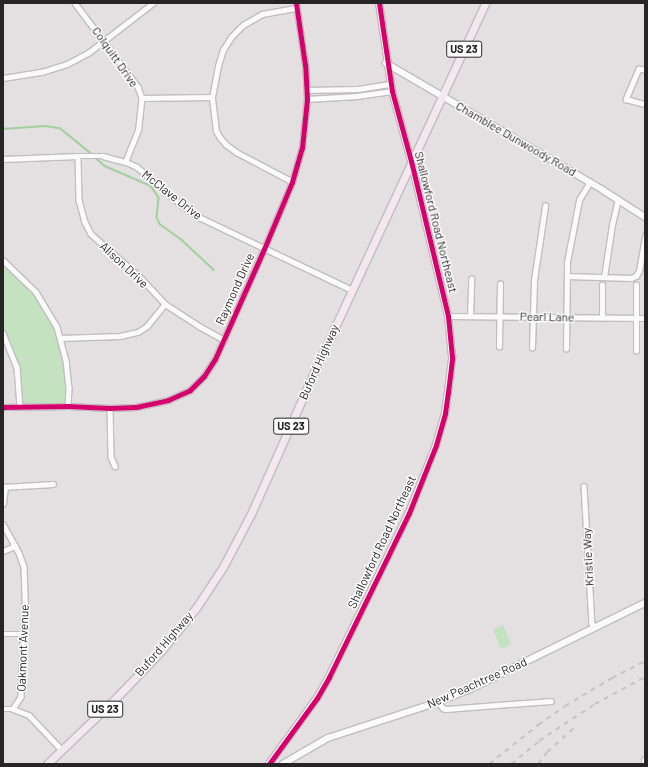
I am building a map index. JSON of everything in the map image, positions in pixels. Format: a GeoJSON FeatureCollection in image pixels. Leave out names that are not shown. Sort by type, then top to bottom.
{"type":"FeatureCollection","features":[{"type":"Feature","properties":{"kind":"main road","name":"Buford Highway"},"geometry":{"type":"LineString","coordinates":[[47,764],[161,651],[196,608],[218,573],[251,514],[411,161],[485,3]]}},
{"type":"Feature","properties":{"kind":"street","name":"Colquitt Drive"},"geometry":{"type":"LineString","coordinates":[[75,3],[105,40],[138,87],[142,98],[139,129],[126,162]]}},
{"type":"Feature","properties":{"kind":"street"},"geometry":{"type":"LineString","coordinates":[[3,78],[42,72],[67,64],[105,40],[153,3]]}},
{"type":"Feature","properties":{"kind":"street","name":"Shallowford Road Northeast"},"geometry":{"type":"LineString","coordinates":[[269,764],[317,698],[329,677],[409,513],[436,445],[445,413],[452,357],[448,316],[411,161],[392,91],[386,63],[379,3]]}},
{"type":"Feature","properties":{"kind":"street"},"geometry":{"type":"LineString","coordinates":[[292,182],[237,153],[226,145],[216,131],[212,97],[218,66],[223,50],[230,37],[243,25],[262,14],[296,5]]}},
{"type":"Feature","properties":{"kind":"street","name":"Raymond Drive"},"geometry":{"type":"LineString","coordinates":[[3,407],[68,406],[110,408],[150,404],[168,400],[190,390],[204,376],[224,340],[292,182],[305,129],[307,99],[305,64],[296,5]]}},
{"type":"Feature","properties":{"kind":"street","name":"Chamblee Dunwoody Road"},"geometry":{"type":"LineString","coordinates":[[386,63],[590,182],[645,217]]}},
{"type":"Feature","properties":{"kind":"street"},"geometry":{"type":"LineString","coordinates":[[645,70],[638,69],[626,99],[645,104]]}},
{"type":"Feature","properties":{"kind":"street"},"geometry":{"type":"LineString","coordinates":[[307,90],[358,89],[391,84]]}},
{"type":"Feature","properties":{"kind":"street"},"geometry":{"type":"LineString","coordinates":[[307,99],[357,96],[392,91]]}},
{"type":"Feature","properties":{"kind":"street"},"geometry":{"type":"LineString","coordinates":[[142,98],[212,97]]}},
{"type":"Feature","properties":{"kind":"street","name":"Alison Drive"},"geometry":{"type":"LineString","coordinates":[[78,156],[79,200],[85,222],[91,234],[142,280],[164,304],[224,340]]}},
{"type":"Feature","properties":{"kind":"street","name":"McClave Drive"},"geometry":{"type":"LineString","coordinates":[[3,159],[98,156],[126,162],[137,167],[183,206],[199,217],[352,290]]}},
{"type":"Feature","properties":{"kind":"street"},"geometry":{"type":"LineString","coordinates":[[566,349],[567,262],[579,200],[590,182]]}},
{"type":"Feature","properties":{"kind":"street"},"geometry":{"type":"LineString","coordinates":[[604,277],[612,225],[618,200]]}},
{"type":"Feature","properties":{"kind":"street"},"geometry":{"type":"LineString","coordinates":[[532,348],[534,280],[545,206]]}},
{"type":"Feature","properties":{"kind":"street"},"geometry":{"type":"LineString","coordinates":[[567,276],[631,278],[636,276],[639,271],[645,236]]}},
{"type":"Feature","properties":{"kind":"street"},"geometry":{"type":"LineString","coordinates":[[3,260],[36,292],[50,314],[60,338],[66,360],[69,388],[68,406]]}},
{"type":"Feature","properties":{"kind":"street"},"geometry":{"type":"LineString","coordinates":[[470,316],[471,279]]}},
{"type":"Feature","properties":{"kind":"street"},"geometry":{"type":"LineString","coordinates":[[499,347],[500,284]]}},
{"type":"Feature","properties":{"kind":"street"},"geometry":{"type":"LineString","coordinates":[[602,285],[602,318]]}},
{"type":"Feature","properties":{"kind":"street"},"geometry":{"type":"LineString","coordinates":[[636,285],[636,351]]}},
{"type":"Feature","properties":{"kind":"street"},"geometry":{"type":"LineString","coordinates":[[60,338],[120,336],[138,332],[147,326],[164,304]]}},
{"type":"Feature","properties":{"kind":"street","name":"Pearl Lane"},"geometry":{"type":"LineString","coordinates":[[448,316],[645,318]]}},
{"type":"Feature","properties":{"kind":"street"},"geometry":{"type":"LineString","coordinates":[[3,333],[16,367],[20,407]]}},
{"type":"Feature","properties":{"kind":"street"},"geometry":{"type":"LineString","coordinates":[[110,408],[111,457],[115,466]]}},
{"type":"Feature","properties":{"kind":"street"},"geometry":{"type":"LineString","coordinates":[[3,504],[4,487],[53,484]]}},
{"type":"Feature","properties":{"kind":"street","name":"Kristie Way"},"geometry":{"type":"LineString","coordinates":[[584,486],[592,622],[594,628]]}},
{"type":"Feature","properties":{"kind":"street","name":"Oakmont Avenue"},"geometry":{"type":"LineString","coordinates":[[3,524],[24,567],[25,634],[21,697],[13,709]]}},
{"type":"Feature","properties":{"kind":"street"},"geometry":{"type":"LineString","coordinates":[[3,551],[15,546]]}},
{"type":"Feature","properties":{"kind":"street","name":"New Peachtree Road"},"geometry":{"type":"LineString","coordinates":[[283,764],[328,738],[438,702],[474,687],[645,603]]}},
{"type":"Feature","properties":{"kind":"street"},"geometry":{"type":"LineString","coordinates":[[3,634],[25,634]]}},
{"type":"Feature","properties":{"kind":"street"},"geometry":{"type":"LineString","coordinates":[[438,702],[443,708],[446,709],[551,701]]}},
{"type":"Feature","properties":{"kind":"street"},"geometry":{"type":"LineString","coordinates":[[3,709],[13,709],[28,715],[62,750]]}},
{"type":"Feature","properties":{"kind":"green space"},"geometry":{"type":"Polygon","coordinates":[[[3,264],[45,304],[62,342],[68,367],[68,406],[21,407],[17,366],[3,332],[3,264]]]}},
{"type":"Feature","properties":{"kind":"green space"},"geometry":{"type":"Polygon","coordinates":[[[503,625],[511,644],[501,649],[493,629],[503,625]]]}},
{"type":"Feature","properties":{"kind":"waterway"},"geometry":{"type":"LineString","coordinates":[[3,129],[45,126],[60,128],[92,154]]}},
{"type":"Feature","properties":{"kind":"waterway"},"geometry":{"type":"LineString","coordinates":[[96,158],[105,166],[151,186],[159,198],[157,218],[160,224],[181,239],[214,270]]}},
{"type":"Feature","properties":{"kind":"railway"},"geometry":{"type":"LineString","coordinates":[[489,764],[538,725],[565,706],[612,678],[645,661]]}},
{"type":"Feature","properties":{"kind":"railway"},"geometry":{"type":"LineString","coordinates":[[511,764],[539,741],[595,704],[645,677]]}},
{"type":"Feature","properties":{"kind":"railway"},"geometry":{"type":"LineString","coordinates":[[538,764],[547,752],[575,727]]}},
{"type":"Feature","properties":{"kind":"cycle path"},"geometry":{"type":"LineString","coordinates":[[3,407],[136,407],[168,400],[190,390],[204,376],[215,359],[264,249],[292,182],[302,148],[307,99],[305,65],[296,3]]}},
{"type":"Feature","properties":{"kind":"cycle path"},"geometry":{"type":"LineString","coordinates":[[269,764],[317,698],[329,677],[409,513],[436,445],[445,413],[452,357],[448,316],[411,161],[392,91],[379,3]]}}]}
